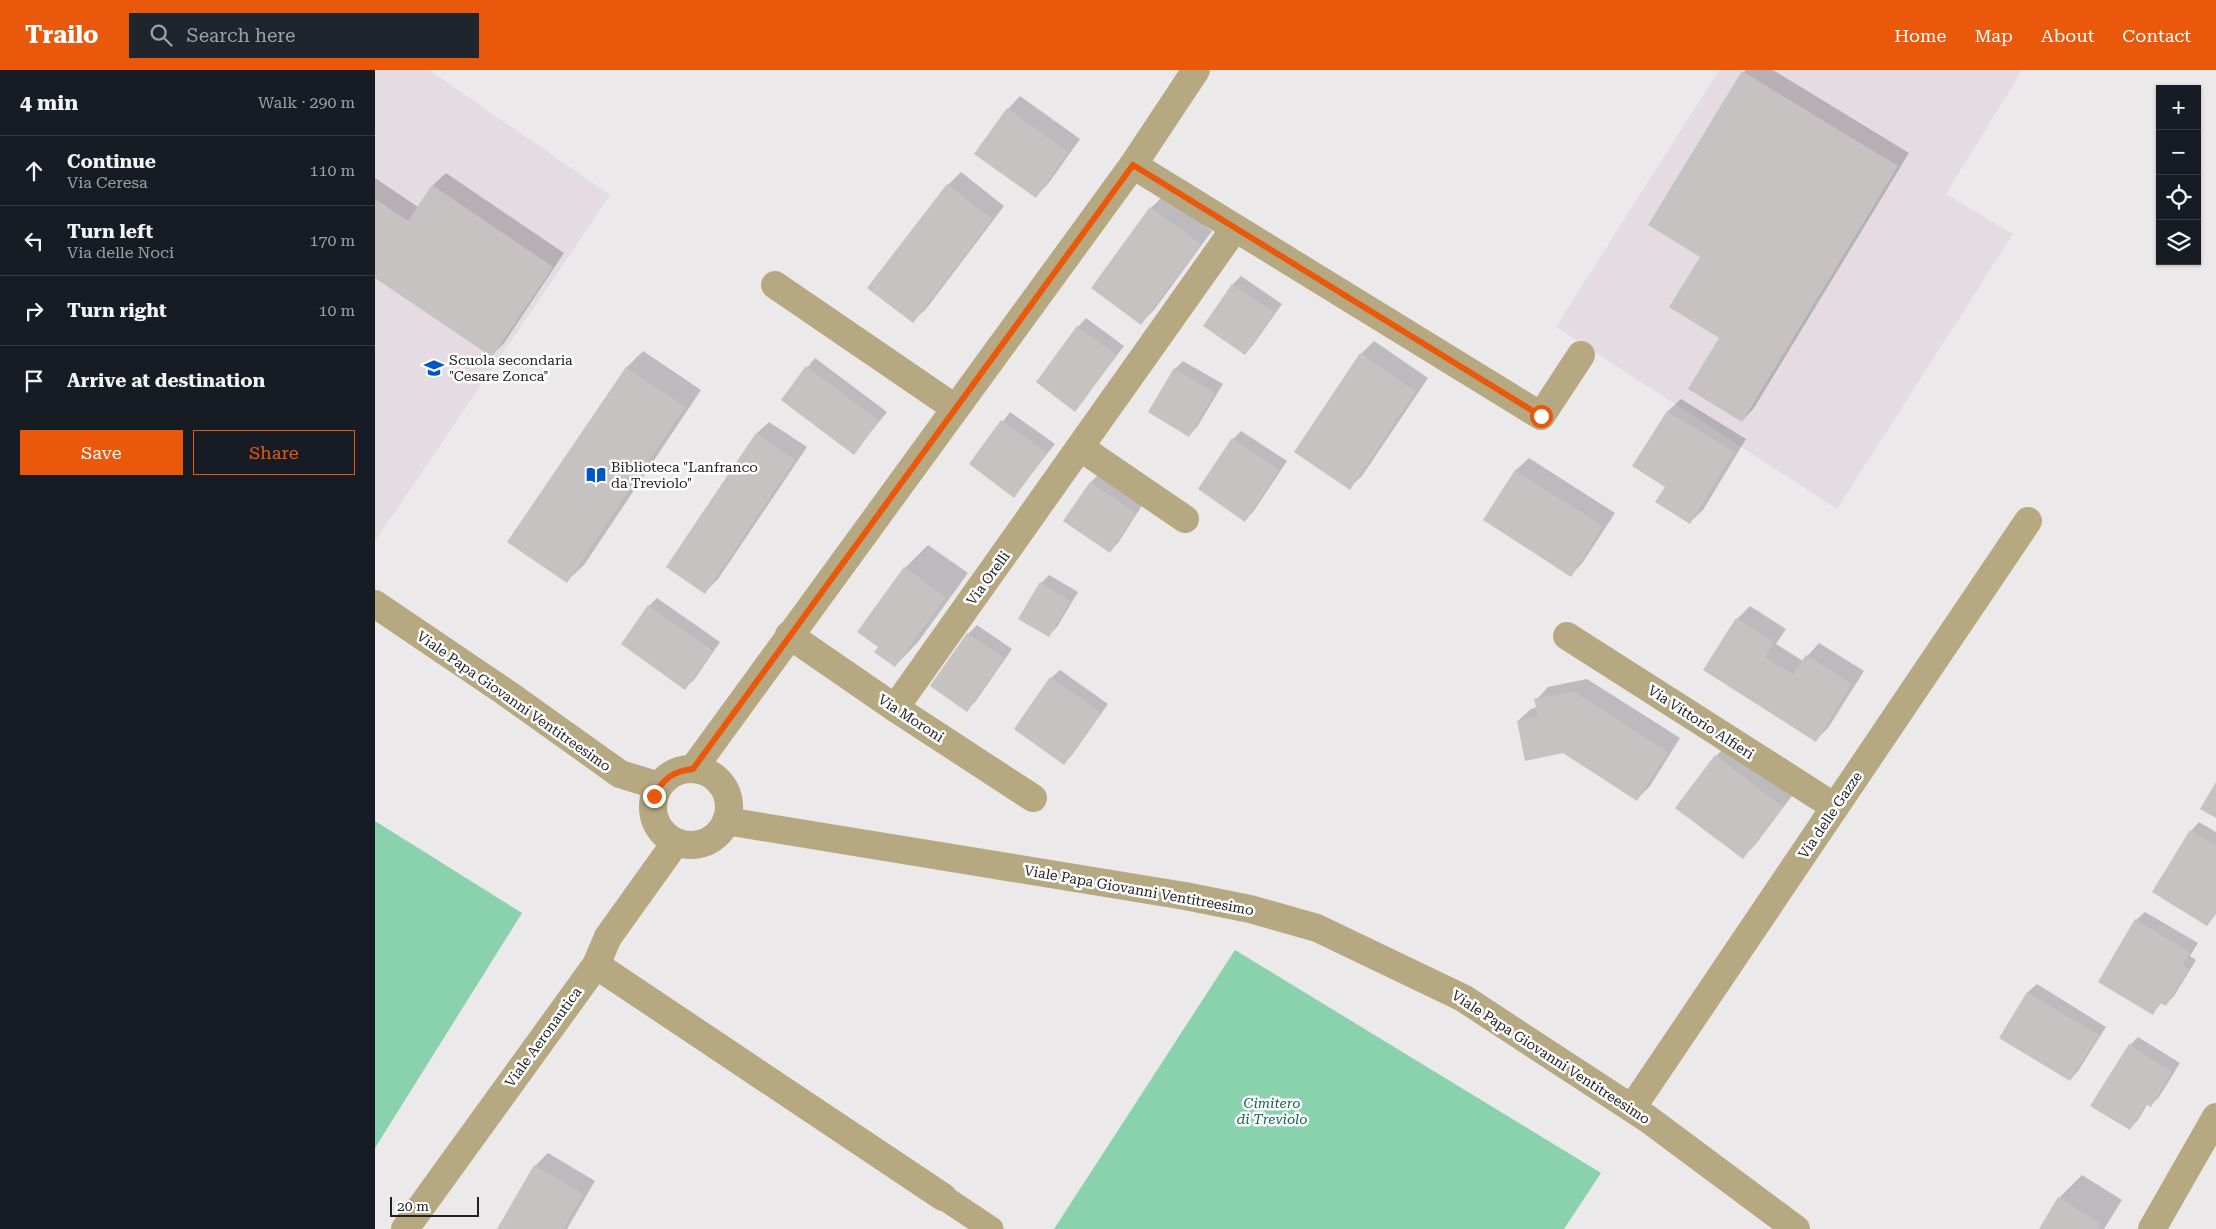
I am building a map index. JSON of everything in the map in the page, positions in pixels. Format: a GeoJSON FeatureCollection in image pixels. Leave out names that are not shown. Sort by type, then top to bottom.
{"type":"FeatureCollection","features":[{"type":"Feature","properties":{"kind":"street"},"geometry":{"type":"LineString","coordinates":[[693,769],[1133,165],[1196,70]]}},
{"type":"Feature","properties":{"kind":"street"},"geometry":{"type":"LineString","coordinates":[[1133,165],[1541,416],[1581,355]]}},
{"type":"Feature","properties":{"kind":"street","name":"Via Orelli"},"geometry":{"type":"LineString","coordinates":[[895,708],[1235,228]]}},
{"type":"Feature","properties":{"kind":"street"},"geometry":{"type":"LineString","coordinates":[[775,285],[955,408]]}},
{"type":"Feature","properties":{"kind":"street"},"geometry":{"type":"LineString","coordinates":[[1081,448],[1185,520]]}},
{"type":"Feature","properties":{"kind":"street","name":"Via delle Gazze"},"geometry":{"type":"LineString","coordinates":[[1632,1108],[2027,521]]}},
{"type":"Feature","properties":{"kind":"street","name":"Viale Papa Giovanni Ventitreesimo"},"geometry":{"type":"LineString","coordinates":[[375,604],[505,692],[620,774],[659,786]]}},
{"type":"Feature","properties":{"kind":"street","name":"Via Moroni"},"geometry":{"type":"LineString","coordinates":[[789,635],[895,708],[1033,798]]}},
{"type":"Feature","properties":{"kind":"street","name":"Via Vittorio Alfieri"},"geometry":{"type":"LineString","coordinates":[[1567,636],[1835,807]]}},
{"type":"Feature","properties":{"kind":"street"},"geometry":{"type":"LineString","coordinates":[[693,769],[710,775],[723,787],[728,804],[726,821],[720,832],[711,840],[700,844],[688,845],[676,842],[667,836],[654,818],[654,796],[659,786],[673,773],[693,769]]}},
{"type":"Feature","properties":{"kind":"street","name":"Viale Papa Giovanni Ventitreesimo"},"geometry":{"type":"LineString","coordinates":[[726,821],[1185,896],[1250,910],[1317,928],[1463,998],[1632,1108],[1796,1229]]}},
{"type":"Feature","properties":{"kind":"street","name":"Viale Aeronautica"},"geometry":{"type":"LineString","coordinates":[[405,1229],[596,965],[608,938],[676,842]]}},
{"type":"Feature","properties":{"kind":"street"},"geometry":{"type":"LineString","coordinates":[[596,965],[991,1229]]}},
{"type":"Feature","properties":{"kind":"street"},"geometry":{"type":"LineString","coordinates":[[2152,1229],[2216,1117]]}},
{"type":"Feature","properties":{"kind":"shaded area","name":"Scuola secondaria \"Cesare Zonca\""},"geometry":{"type":"Polygon","coordinates":[[[375,70],[429,70],[610,195],[375,541],[375,70]]]}},
{"type":"Feature","properties":{"kind":"shaded area"},"geometry":{"type":"Polygon","coordinates":[[[1719,70],[2022,70],[1946,194],[2013,234],[1837,509],[1556,327],[1719,70]]]}},
{"type":"Feature","properties":{"kind":"green space"},"geometry":{"type":"Polygon","coordinates":[[[375,821],[522,913],[375,1148],[375,821]]]}},
{"type":"Feature","properties":{"kind":"green space","name":"Cimitero di Treviolo"},"geometry":{"type":"Polygon","coordinates":[[[1235,950],[1601,1173],[1564,1229],[1054,1229],[1235,950]]]}},
{"type":"Feature","properties":{"kind":"building"},"geometry":{"type":"Polygon","coordinates":[[[1742,71],[1898,166],[1742,422],[1688,389],[1719,338],[1669,307],[1700,257],[1648,225],[1742,71]]]}},
{"type":"Feature","properties":{"kind":"building"},"geometry":{"type":"Polygon","coordinates":[[[1007,108],[1068,152],[1036,198],[974,154],[1007,108]]]}},
{"type":"Feature","properties":{"kind":"building"},"geometry":{"type":"Polygon","coordinates":[[[947,184],[992,219],[913,323],[867,288],[947,184]]]}},
{"type":"Feature","properties":{"kind":"building","name":"Scuola secondaria \"Cesare Zonca\""},"geometry":{"type":"Polygon","coordinates":[[[432,185],[553,267],[492,357],[375,278],[375,199],[408,221],[432,185]]]}},
{"type":"Feature","properties":{"kind":"building"},"geometry":{"type":"Polygon","coordinates":[[[1150,207],[1201,244],[1141,325],[1091,288],[1150,207]]]}},
{"type":"Feature","properties":{"kind":"building"},"geometry":{"type":"Polygon","coordinates":[[[1232,284],[1274,313],[1245,355],[1203,326],[1232,284]]]}},
{"type":"Feature","properties":{"kind":"building"},"geometry":{"type":"Polygon","coordinates":[[[1077,326],[1117,355],[1075,412],[1036,382],[1077,326]]]}},
{"type":"Feature","properties":{"kind":"building"},"geometry":{"type":"Polygon","coordinates":[[[1360,353],[1416,391],[1350,490],[1294,452],[1360,353]]]}},
{"type":"Feature","properties":{"kind":"building"},"geometry":{"type":"Polygon","coordinates":[[[806,366],[879,421],[854,455],[781,400],[806,366]]]}},
{"type":"Feature","properties":{"kind":"building","name":"Biblioteca \"Lanfranco da Treviolo\""},"geometry":{"type":"Polygon","coordinates":[[[626,367],[685,407],[567,583],[507,542],[626,367]]]}},
{"type":"Feature","properties":{"kind":"building"},"geometry":{"type":"Polygon","coordinates":[[[1174,368],[1215,393],[1189,437],[1148,412],[1174,368]]]}},
{"type":"Feature","properties":{"kind":"building"},"geometry":{"type":"Polygon","coordinates":[[[1667,411],[1734,452],[1690,524],[1655,502],[1665,487],[1632,466],[1667,411]]]}},
{"type":"Feature","properties":{"kind":"building"},"geometry":{"type":"Polygon","coordinates":[[[1001,420],[1047,453],[1014,498],[969,464],[1001,420]]]}},
{"type":"Feature","properties":{"kind":"building"},"geometry":{"type":"Polygon","coordinates":[[[756,433],[795,460],[705,594],[666,567],[756,433]]]}},
{"type":"Feature","properties":{"kind":"building"},"geometry":{"type":"Polygon","coordinates":[[[1232,438],[1279,470],[1245,522],[1198,489],[1232,438]]]}},
{"type":"Feature","properties":{"kind":"building"},"geometry":{"type":"Polygon","coordinates":[[[1515,470],[1603,526],[1571,577],[1483,520],[1515,470]]]}},
{"type":"Feature","properties":{"kind":"building"},"geometry":{"type":"Polygon","coordinates":[[[1090,482],[1136,513],[1110,553],[1063,521],[1090,482]]]}},
{"type":"Feature","properties":{"kind":"building"},"geometry":{"type":"Polygon","coordinates":[[[904,567],[946,597],[895,667],[874,652],[878,647],[857,632],[904,567]]]}},
{"type":"Feature","properties":{"kind":"building"},"geometry":{"type":"Polygon","coordinates":[[[1040,582],[1070,601],[1049,637],[1018,619],[1040,582]]]}},
{"type":"Feature","properties":{"kind":"building"},"geometry":{"type":"Polygon","coordinates":[[[648,605],[713,651],[685,690],[621,644],[648,605]]]}},
{"type":"Feature","properties":{"kind":"building"},"geometry":{"type":"Polygon","coordinates":[[[1736,618],[1774,642],[1765,657],[1793,675],[1806,655],[1852,684],[1816,742],[1703,670],[1736,618]]]}},
{"type":"Feature","properties":{"kind":"building"},"geometry":{"type":"Polygon","coordinates":[[[967,633],[1004,658],[967,712],[930,686],[967,633]]]}},
{"type":"Feature","properties":{"kind":"building"},"geometry":{"type":"Polygon","coordinates":[[[1050,677],[1101,713],[1064,765],[1014,729],[1050,677]]]}},
{"type":"Feature","properties":{"kind":"building"},"geometry":{"type":"Polygon","coordinates":[[[1574,691],[1668,752],[1637,801],[1563,753],[1525,761],[1517,721],[1538,716],[1534,699],[1574,691]]]}},
{"type":"Feature","properties":{"kind":"building"},"geometry":{"type":"Polygon","coordinates":[[[1715,755],[1783,807],[1743,859],[1675,808],[1715,755]]]}},
{"type":"Feature","properties":{"kind":"building"},"geometry":{"type":"Polygon","coordinates":[[[2216,782],[2216,818],[2200,809],[2216,782]]]}},
{"type":"Feature","properties":{"kind":"building"},"geometry":{"type":"Polygon","coordinates":[[[2190,830],[2216,845],[2216,914],[2207,926],[2152,892],[2190,830]]]}},
{"type":"Feature","properties":{"kind":"building"},"geometry":{"type":"Polygon","coordinates":[[[2135,919],[2190,952],[2183,965],[2189,969],[2166,1006],[2160,1003],[2153,1015],[2098,982],[2135,919]]]}},
{"type":"Feature","properties":{"kind":"building"},"geometry":{"type":"Polygon","coordinates":[[[2027,992],[2099,1035],[2070,1081],[1999,1038],[2027,992]]]}},
{"type":"Feature","properties":{"kind":"building"},"geometry":{"type":"Polygon","coordinates":[[[2129,1044],[2172,1072],[2151,1107],[2146,1104],[2130,1130],[2090,1106],[2129,1044]]]}},
{"type":"Feature","properties":{"kind":"building"},"geometry":{"type":"Polygon","coordinates":[[[534,1165],[584,1194],[563,1229],[497,1229],[534,1165]]]}},
{"type":"Feature","properties":{"kind":"building"},"geometry":{"type":"Polygon","coordinates":[[[2058,1197],[2100,1223],[2097,1229],[2039,1229],[2058,1197]]]}},
{"type":"Feature","properties":{"kind":"place","name":"Scuola secondaria \"Cesare Zonca\""},"geometry":{"type":"Point","coordinates":[434,368]}},
{"type":"Feature","properties":{"kind":"place","name":"Biblioteca \"Lanfranco da Treviolo\""},"geometry":{"type":"Point","coordinates":[596,475]}},
{"type":"Feature","properties":{"kind":"route"},"geometry":{"type":"LineString","coordinates":[[654,796],[659,786],[673,773],[693,769],[1133,165],[1541,416]]}}]}
